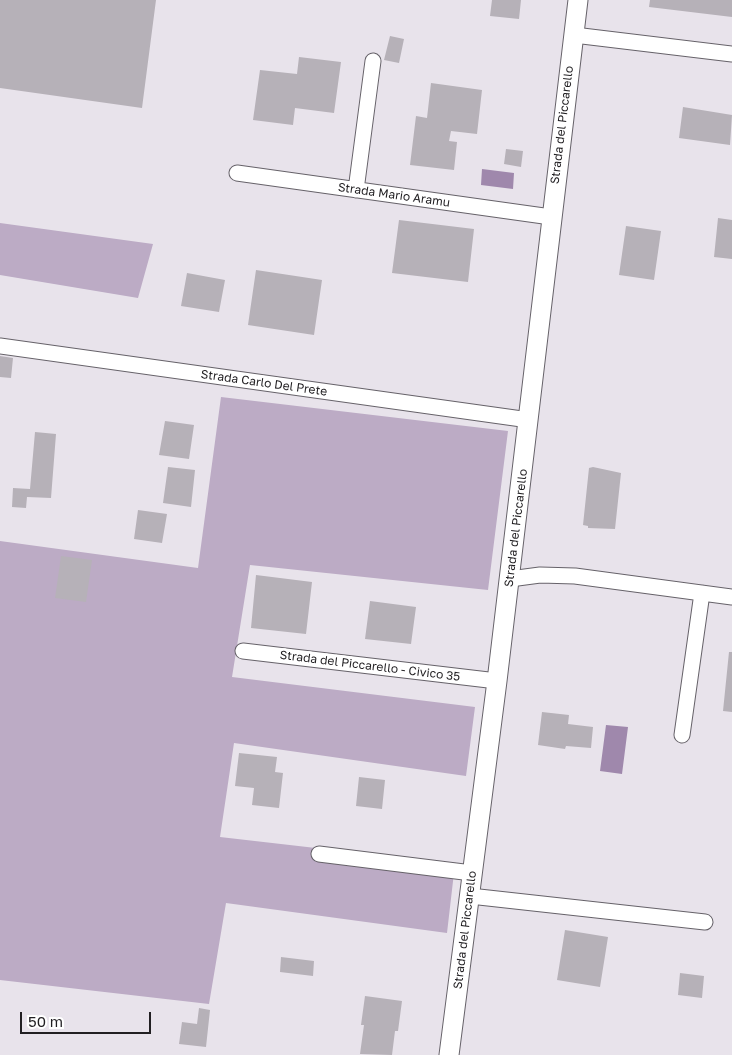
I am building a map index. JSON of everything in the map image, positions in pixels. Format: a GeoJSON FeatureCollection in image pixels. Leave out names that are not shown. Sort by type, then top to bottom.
{"type":"FeatureCollection","features":[{"type":"Feature","properties":{"kind":"street","name":"Strada del Piccarello"},"geometry":{"type":"LineString","coordinates":[[449,1055],[510,579],[578,0]]}},
{"type":"Feature","properties":{"kind":"street"},"geometry":{"type":"LineString","coordinates":[[574,35],[732,54]]}},
{"type":"Feature","properties":{"kind":"street"},"geometry":{"type":"LineString","coordinates":[[356,190],[373,61]]}},
{"type":"Feature","properties":{"kind":"street","name":"Strada Mario Aramu"},"geometry":{"type":"LineString","coordinates":[[237,173],[551,218]]}},
{"type":"Feature","properties":{"kind":"street","name":"Strada Carlo Del Prete"},"geometry":{"type":"LineString","coordinates":[[0,346],[529,420]]}},
{"type":"Feature","properties":{"kind":"street"},"geometry":{"type":"LineString","coordinates":[[510,579],[540,575],[575,576],[732,597]]}},
{"type":"Feature","properties":{"kind":"street"},"geometry":{"type":"LineString","coordinates":[[682,735],[702,593]]}},
{"type":"Feature","properties":{"kind":"street","name":"Strada del Piccarello - Civico 35"},"geometry":{"type":"LineString","coordinates":[[243,651],[497,681]]}},
{"type":"Feature","properties":{"kind":"street"},"geometry":{"type":"LineString","coordinates":[[319,854],[472,874]]}},
{"type":"Feature","properties":{"kind":"street"},"geometry":{"type":"LineString","coordinates":[[470,896],[705,922]]}},
{"type":"Feature","properties":{"kind":"shaded area"},"geometry":{"type":"Polygon","coordinates":[[[482,169],[514,173],[513,189],[481,185],[482,169]]]}},
{"type":"Feature","properties":{"kind":"shaded area"},"geometry":{"type":"Polygon","coordinates":[[[0,223],[153,244],[138,298],[0,275],[0,223]]]}},
{"type":"Feature","properties":{"kind":"shaded area"},"geometry":{"type":"Polygon","coordinates":[[[221,397],[508,431],[488,590],[250,565],[232,677],[475,707],[466,776],[234,743],[220,837],[455,864],[447,933],[226,903],[209,1004],[0,980],[0,541],[198,568],[221,397]]]}},
{"type":"Feature","properties":{"kind":"shaded area"},"geometry":{"type":"Polygon","coordinates":[[[606,725],[628,727],[622,774],[600,771],[606,725]]]}},
{"type":"Feature","properties":{"kind":"building"},"geometry":{"type":"Polygon","coordinates":[[[0,0],[156,0],[142,108],[0,88],[0,0]]]}},
{"type":"Feature","properties":{"kind":"building"},"geometry":{"type":"Polygon","coordinates":[[[492,0],[521,0],[519,19],[490,16],[492,0]]]}},
{"type":"Feature","properties":{"kind":"building"},"geometry":{"type":"Polygon","coordinates":[[[650,0],[732,0],[732,17],[649,7],[650,0]]]}},
{"type":"Feature","properties":{"kind":"building"},"geometry":{"type":"Polygon","coordinates":[[[390,36],[404,39],[399,63],[384,60],[390,36]]]}},
{"type":"Feature","properties":{"kind":"building"},"geometry":{"type":"Polygon","coordinates":[[[299,57],[341,62],[334,113],[295,108],[293,125],[253,120],[260,70],[297,74],[299,57]]]}},
{"type":"Feature","properties":{"kind":"building"},"geometry":{"type":"Polygon","coordinates":[[[431,83],[482,90],[477,134],[451,131],[449,141],[457,142],[454,170],[410,165],[416,116],[427,118],[431,83]]]}},
{"type":"Feature","properties":{"kind":"building"},"geometry":{"type":"Polygon","coordinates":[[[683,107],[732,115],[730,145],[679,138],[683,107]]]}},
{"type":"Feature","properties":{"kind":"building"},"geometry":{"type":"Polygon","coordinates":[[[506,149],[523,151],[521,167],[504,164],[506,149]]]}},
{"type":"Feature","properties":{"kind":"building"},"geometry":{"type":"Polygon","coordinates":[[[718,218],[732,220],[732,259],[714,257],[718,218]]]}},
{"type":"Feature","properties":{"kind":"building"},"geometry":{"type":"Polygon","coordinates":[[[399,220],[474,229],[468,282],[392,273],[399,220]]]}},
{"type":"Feature","properties":{"kind":"building"},"geometry":{"type":"Polygon","coordinates":[[[626,226],[661,231],[654,280],[619,275],[626,226]]]}},
{"type":"Feature","properties":{"kind":"building"},"geometry":{"type":"Polygon","coordinates":[[[256,270],[322,280],[314,335],[248,325],[256,270]]]}},
{"type":"Feature","properties":{"kind":"building"},"geometry":{"type":"Polygon","coordinates":[[[187,273],[225,280],[219,312],[181,306],[187,273]]]}},
{"type":"Feature","properties":{"kind":"building"},"geometry":{"type":"Polygon","coordinates":[[[0,356],[13,358],[11,378],[0,377],[0,356]]]}},
{"type":"Feature","properties":{"kind":"building"},"geometry":{"type":"Polygon","coordinates":[[[165,421],[194,425],[189,459],[159,455],[165,421]]]}},
{"type":"Feature","properties":{"kind":"building"},"geometry":{"type":"Polygon","coordinates":[[[35,432],[56,434],[51,498],[27,497],[26,508],[12,507],[13,488],[30,489],[35,432]]]}},
{"type":"Feature","properties":{"kind":"building"},"geometry":{"type":"Polygon","coordinates":[[[168,467],[195,470],[191,507],[163,503],[168,467]]]}},
{"type":"Feature","properties":{"kind":"building"},"geometry":{"type":"Polygon","coordinates":[[[593,467],[621,473],[615,529],[588,528],[588,526],[583,525],[589,468],[593,467]]]}},
{"type":"Feature","properties":{"kind":"building"},"geometry":{"type":"Polygon","coordinates":[[[138,510],[167,514],[162,543],[134,539],[138,510]]]}},
{"type":"Feature","properties":{"kind":"building"},"geometry":{"type":"Polygon","coordinates":[[[61,556],[92,560],[86,602],[55,598],[61,556]]]}},
{"type":"Feature","properties":{"kind":"building"},"geometry":{"type":"Polygon","coordinates":[[[256,575],[312,582],[306,634],[251,628],[256,575]]]}},
{"type":"Feature","properties":{"kind":"building"},"geometry":{"type":"Polygon","coordinates":[[[370,601],[416,607],[411,644],[365,639],[370,601]]]}},
{"type":"Feature","properties":{"kind":"building"},"geometry":{"type":"Polygon","coordinates":[[[729,652],[732,652],[732,712],[723,711],[729,652]]]}},
{"type":"Feature","properties":{"kind":"building"},"geometry":{"type":"Polygon","coordinates":[[[542,712],[569,715],[568,724],[593,727],[591,748],[566,746],[565,749],[538,745],[542,712]]]}},
{"type":"Feature","properties":{"kind":"building"},"geometry":{"type":"Polygon","coordinates":[[[239,753],[277,757],[275,772],[283,773],[279,808],[252,805],[254,788],[235,786],[239,753]]]}},
{"type":"Feature","properties":{"kind":"building"},"geometry":{"type":"Polygon","coordinates":[[[359,777],[385,780],[382,809],[356,806],[359,777]]]}},
{"type":"Feature","properties":{"kind":"building"},"geometry":{"type":"Polygon","coordinates":[[[565,930],[608,937],[600,987],[557,980],[565,930]]]}},
{"type":"Feature","properties":{"kind":"building"},"geometry":{"type":"Polygon","coordinates":[[[281,957],[314,961],[313,976],[280,972],[281,957]]]}},
{"type":"Feature","properties":{"kind":"building"},"geometry":{"type":"Polygon","coordinates":[[[680,973],[704,976],[702,998],[678,995],[680,973]]]}},
{"type":"Feature","properties":{"kind":"building"},"geometry":{"type":"Polygon","coordinates":[[[365,996],[402,1001],[398,1031],[395,1031],[392,1055],[360,1054],[365,996]]]}},
{"type":"Feature","properties":{"kind":"building"},"geometry":{"type":"Polygon","coordinates":[[[199,1008],[210,1010],[206,1047],[179,1044],[182,1022],[197,1024],[199,1008]]]}}]}
